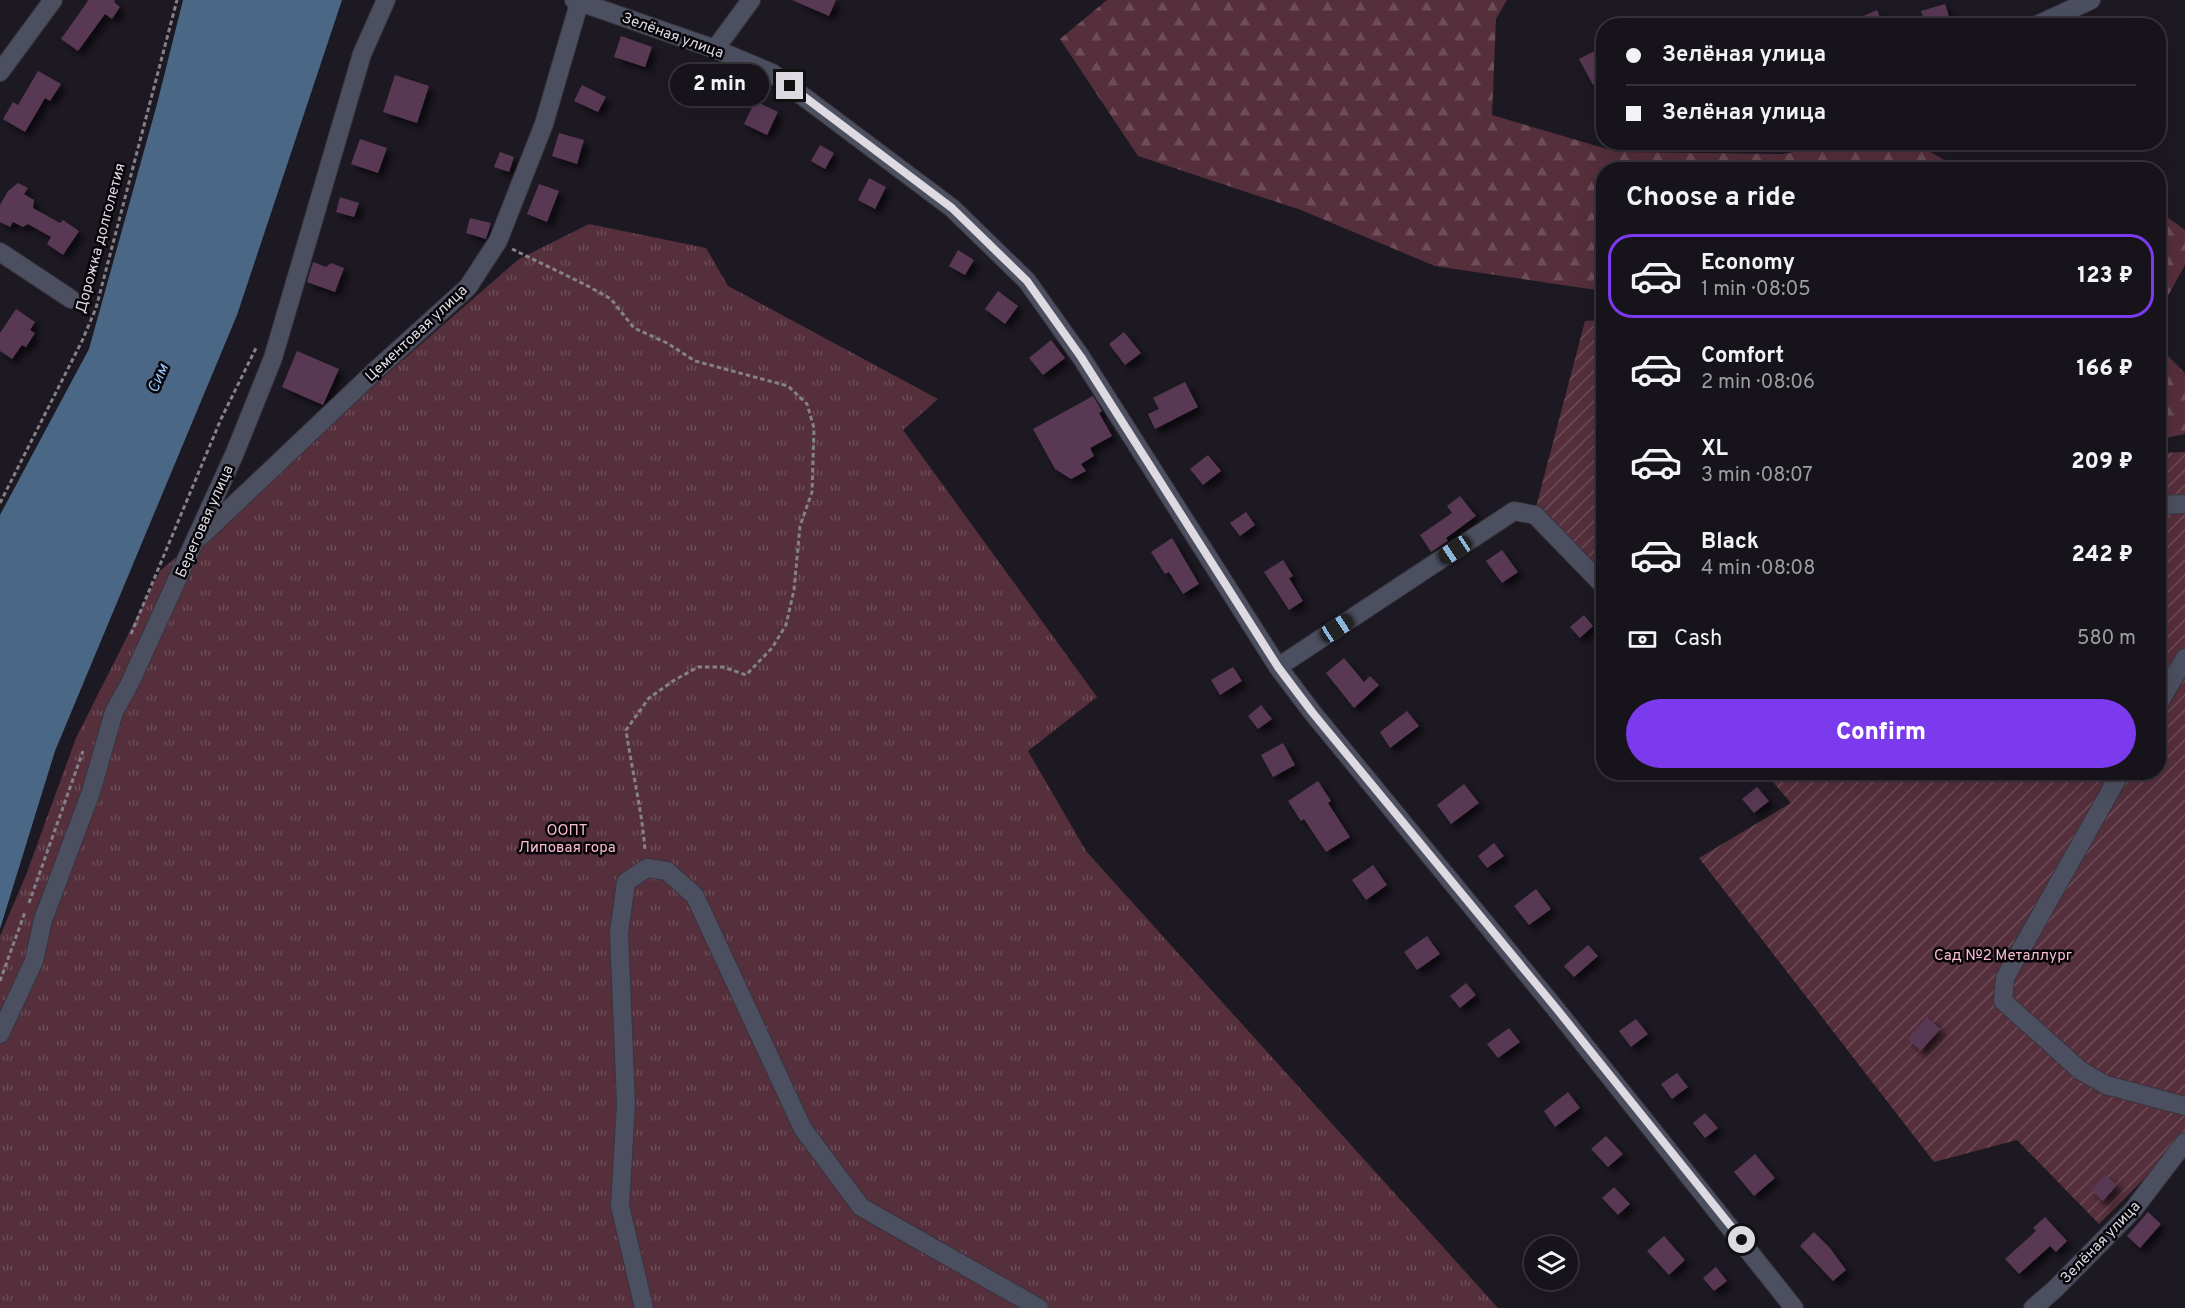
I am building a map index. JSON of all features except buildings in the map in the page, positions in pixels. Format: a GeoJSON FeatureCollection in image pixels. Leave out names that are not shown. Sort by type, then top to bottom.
{"type":"FeatureCollection","features":[{"type":"Feature","properties":{"kind":"street"},"geometry":{"type":"LineString","coordinates":[[0,72],[53,0]]}},
{"type":"Feature","properties":{"kind":"street","name":"Береговая улица"},"geometry":{"type":"LineString","coordinates":[[0,1034],[34,961],[44,920],[91,792],[114,712],[129,685],[234,454],[273,358],[362,54],[386,0]]}},
{"type":"Feature","properties":{"kind":"street"},"geometry":{"type":"LineString","coordinates":[[715,49],[751,0]]}},
{"type":"Feature","properties":{"kind":"street"},"geometry":{"type":"LineString","coordinates":[[2052,18],[2091,0]]}},
{"type":"Feature","properties":{"kind":"street","name":"Цементовая улица"},"geometry":{"type":"LineString","coordinates":[[193,544],[374,372],[468,287],[498,241],[544,124],[578,1]]}},
{"type":"Feature","properties":{"kind":"street","name":"Зелёная улица"},"geometry":{"type":"LineString","coordinates":[[578,1],[715,49],[772,72],[952,208],[1027,281],[1081,357],[1278,667],[1312,712],[1563,1017],[1794,1308]]}},
{"type":"Feature","properties":{"kind":"street"},"geometry":{"type":"LineString","coordinates":[[0,252],[71,299]]}},
{"type":"Feature","properties":{"kind":"street"},"geometry":{"type":"LineString","coordinates":[[2166,505],[2185,504]]}},
{"type":"Feature","properties":{"kind":"street"},"geometry":{"type":"LineString","coordinates":[[1278,667],[1514,511],[1535,515],[1596,578]]}},
{"type":"Feature","properties":{"kind":"street"},"geometry":{"type":"LineString","coordinates":[[2166,691],[2185,658]]}},
{"type":"Feature","properties":{"kind":"street"},"geometry":{"type":"LineString","coordinates":[[2116,780],[2005,978],[2003,1001],[2081,1071],[2106,1085],[2185,1106]]}},
{"type":"Feature","properties":{"kind":"street"},"geometry":{"type":"LineString","coordinates":[[644,1308],[621,1206],[626,1104],[619,933],[626,882],[647,868],[668,871],[695,896],[804,1129],[861,1207],[1039,1308]]}},
{"type":"Feature","properties":{"kind":"street","name":"Зелёная улица"},"geometry":{"type":"LineString","coordinates":[[2033,1308],[2054,1290],[2133,1210],[2185,1142]]}},
{"type":"Feature","properties":{"kind":"path","name":"Дорожка долголетия"},"geometry":{"type":"LineString","coordinates":[[0,503],[82,341],[96,308],[177,0]]}},
{"type":"Feature","properties":{"kind":"path"},"geometry":{"type":"LineString","coordinates":[[498,241],[611,299],[634,328],[667,343],[695,361],[788,386],[807,404],[814,428],[812,492],[800,526],[794,590],[786,625],[772,648],[746,675],[723,668],[698,668],[673,681],[649,698],[626,730],[632,776],[643,824],[647,868]]}},
{"type":"Feature","properties":{"kind":"green space"},"geometry":{"type":"Polygon","coordinates":[[[1107,0],[1507,0],[1496,19],[1492,115],[1596,146],[1596,150],[1783,154],[1805,150],[1927,150],[1948,162],[1596,162],[1596,290],[1435,266],[1301,210],[1138,156],[1060,39],[1107,0]]]}},
{"type":"Feature","properties":{"kind":"green space"},"geometry":{"type":"Polygon","coordinates":[[[2166,216],[2185,230],[2185,265],[2166,299],[2166,216]]]}},
{"type":"Feature","properties":{"kind":"green space","name":"ООПТ Липовая гора"},"geometry":{"type":"Polygon","coordinates":[[[589,224],[706,248],[728,286],[938,399],[903,430],[1097,697],[1028,751],[1086,851],[1498,1308],[0,1308],[0,936],[26,875],[76,738],[160,571],[519,259],[589,224]]]}},
{"type":"Feature","properties":{"kind":"green space"},"geometry":{"type":"Polygon","coordinates":[[[1596,320],[1596,577],[1536,507],[1585,321],[1596,320]]]}},
{"type":"Feature","properties":{"kind":"green space"},"geometry":{"type":"Polygon","coordinates":[[[2166,354],[2185,373],[2185,434],[2166,438],[2166,354]]]}},
{"type":"Feature","properties":{"kind":"green space","name":"Сад №2 Металлург"},"geometry":{"type":"Polygon","coordinates":[[[2185,452],[2185,1138],[2099,1224],[2017,1140],[1934,1162],[1699,858],[1791,803],[1771,780],[2166,780],[2166,453],[2185,452]]]}},
{"type":"Feature","properties":{"kind":"water","name":"Сим"},"geometry":{"type":"Polygon","coordinates":[[[183,0],[342,0],[237,315],[55,751],[0,929],[0,515],[89,349],[157,104],[183,0]]]}},
{"type":"Feature","properties":{"kind":"route"},"geometry":{"type":"LineString","coordinates":[[790,86],[952,208],[1027,281],[1081,357],[1278,667],[1312,712],[1556,1008],[1742,1240]]}}]}
